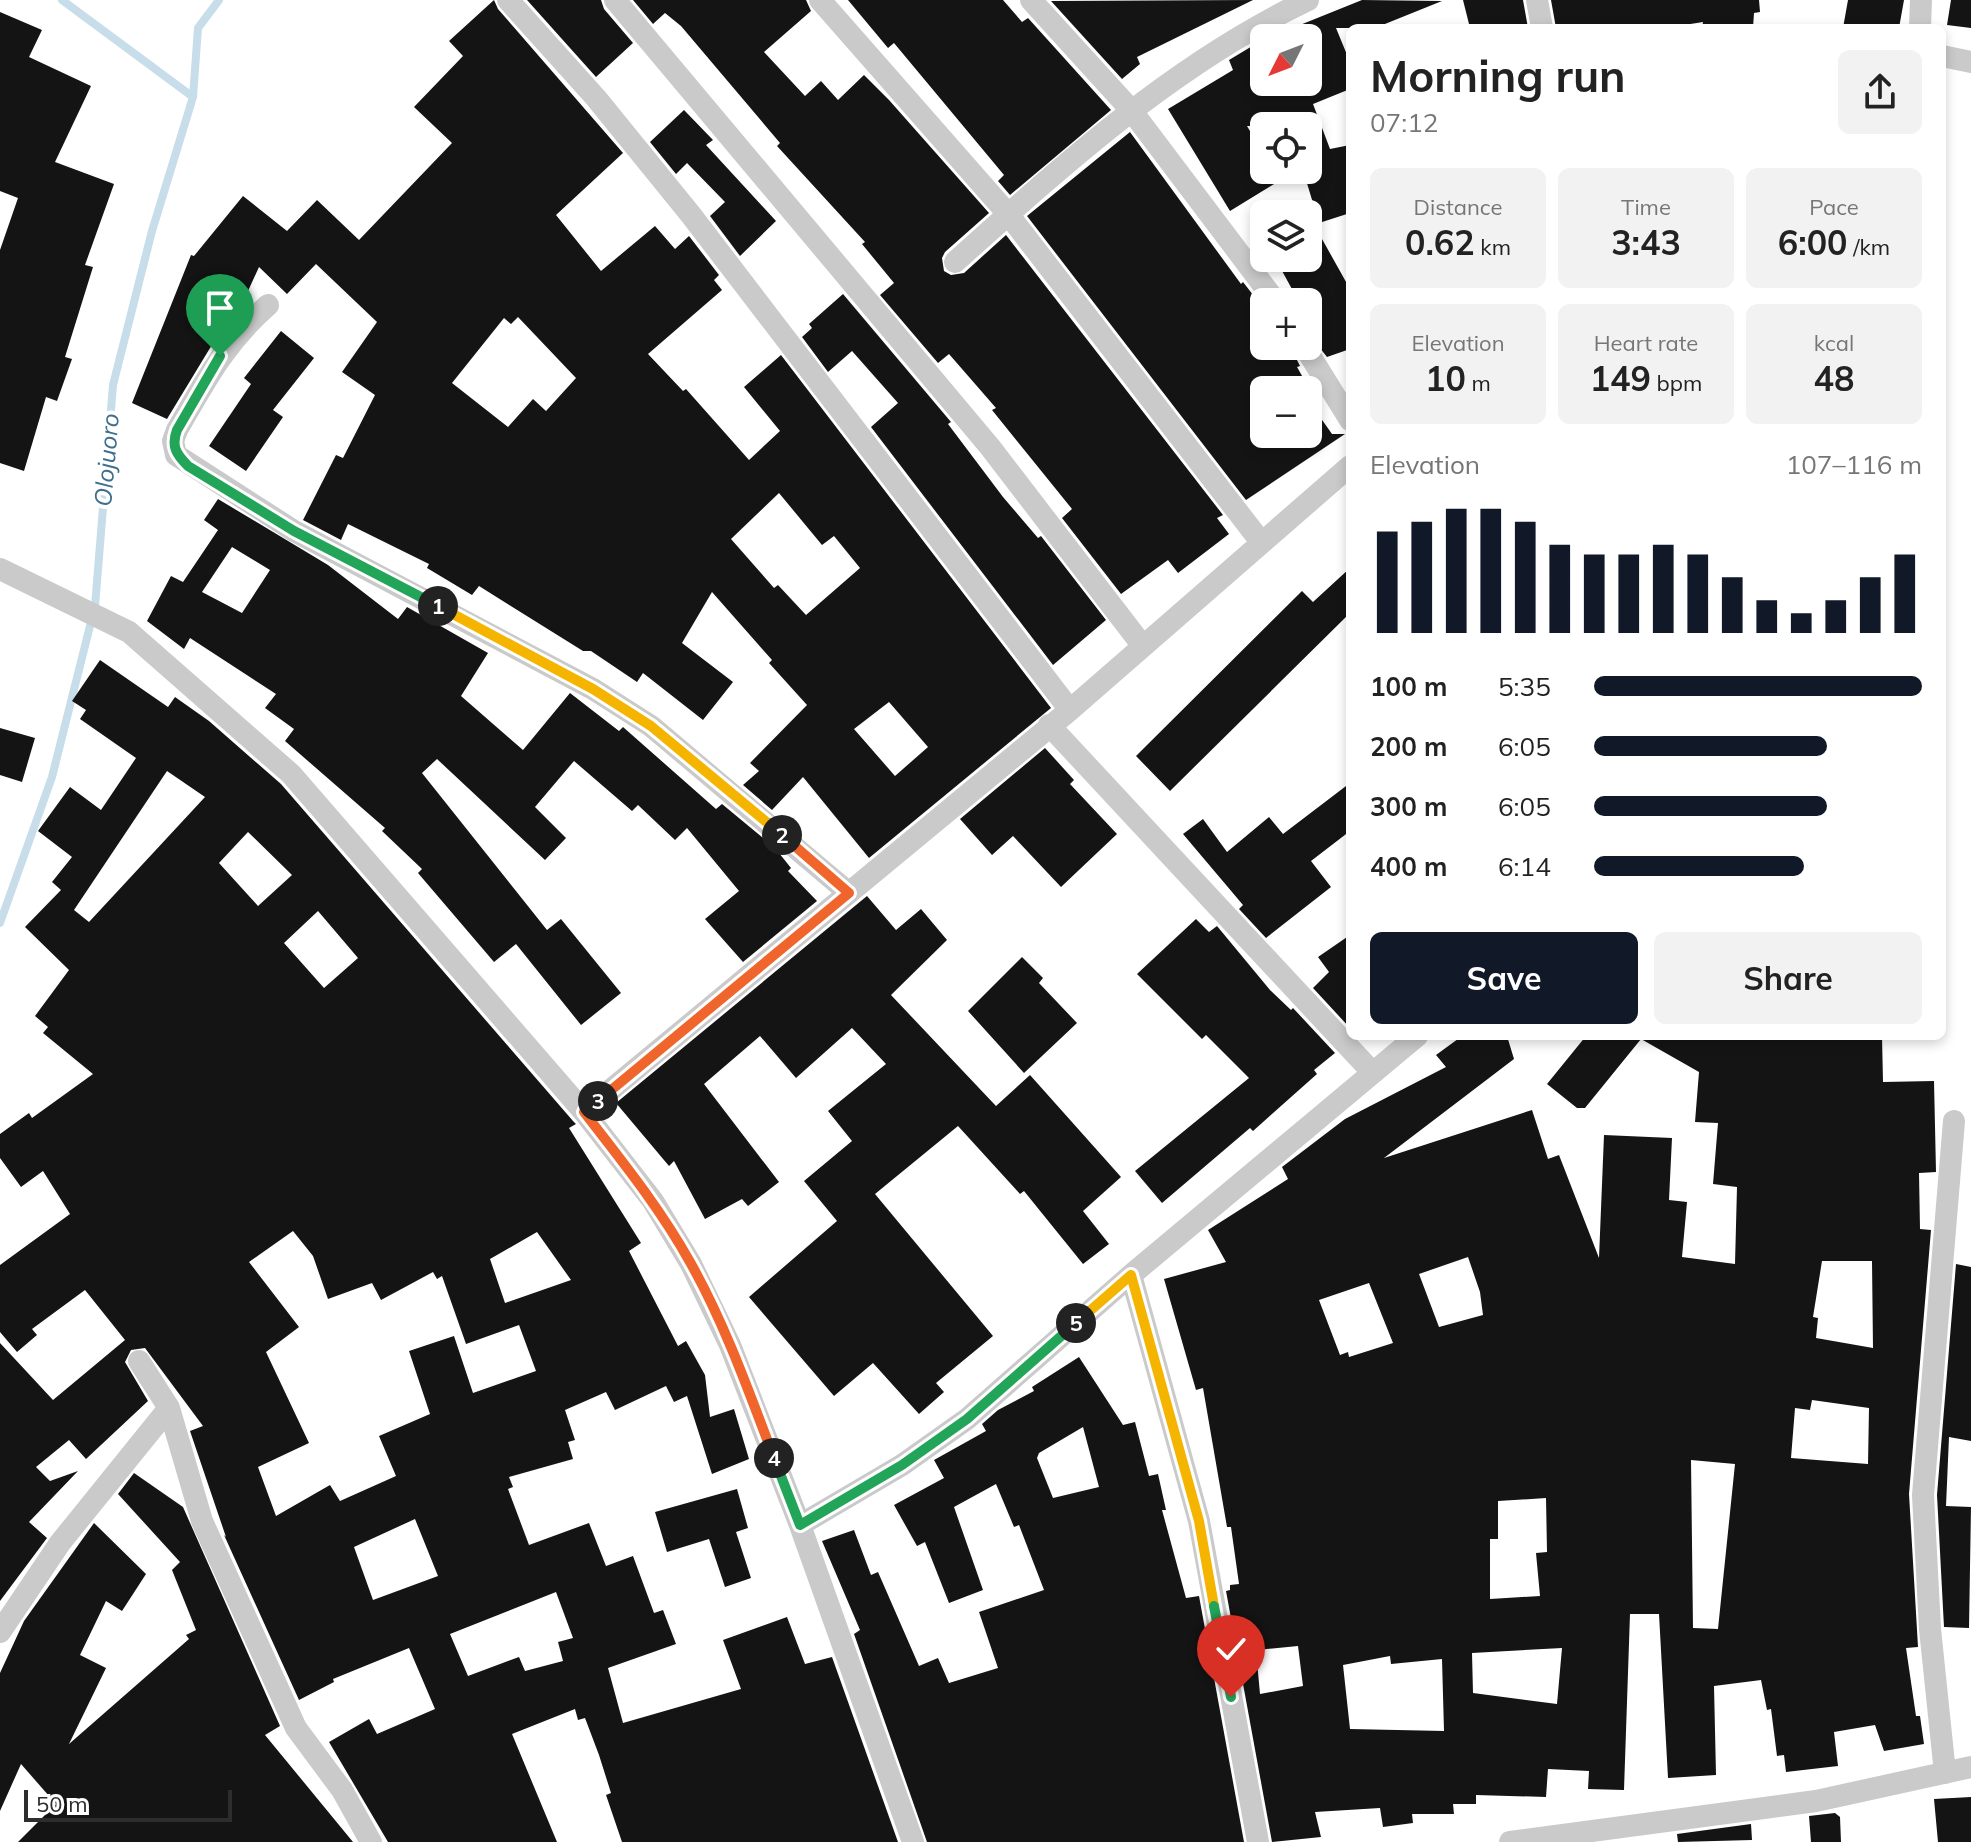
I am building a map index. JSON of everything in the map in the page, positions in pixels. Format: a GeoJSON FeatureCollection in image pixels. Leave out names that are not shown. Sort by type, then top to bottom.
{"type":"FeatureCollection","features":[{"type":"Feature","properties":{"kind":"street"},"geometry":{"type":"LineString","coordinates":[[508,0],[596,98],[691,215],[1070,710]]}},
{"type":"Feature","properties":{"kind":"street"},"geometry":{"type":"LineString","coordinates":[[615,0],[990,447],[1142,645]]}},
{"type":"Feature","properties":{"kind":"street"},"geometry":{"type":"LineString","coordinates":[[820,0],[1008,214],[1261,542]]}},
{"type":"Feature","properties":{"kind":"street"},"geometry":{"type":"LineString","coordinates":[[1031,0],[1131,110],[1265,288]]}},
{"type":"Feature","properties":{"kind":"street"},"geometry":{"type":"LineString","coordinates":[[955,262],[1131,110],[1218,49],[1308,0]]}},
{"type":"Feature","properties":{"kind":"street"},"geometry":{"type":"LineString","coordinates":[[1537,0],[1541,24]]}},
{"type":"Feature","properties":{"kind":"street"},"geometry":{"type":"LineString","coordinates":[[1920,24],[1921,0]]}},
{"type":"Feature","properties":{"kind":"street"},"geometry":{"type":"LineString","coordinates":[[1946,57],[1971,62]]}},
{"type":"Feature","properties":{"kind":"street"},"geometry":{"type":"LineString","coordinates":[[268,305],[236,334],[220,356],[177,430],[173,441],[176,455],[188,466],[294,531],[593,689],[651,726],[849,893]]}},
{"type":"Feature","properties":{"kind":"street"},"geometry":{"type":"LineString","coordinates":[[1313,360],[1346,414]]}},
{"type":"Feature","properties":{"kind":"street"},"geometry":{"type":"LineString","coordinates":[[584,1112],[1070,710],[1346,469]]}},
{"type":"Feature","properties":{"kind":"street"},"geometry":{"type":"LineString","coordinates":[[0,569],[129,632],[291,774],[584,1112],[653,1201],[691,1264],[730,1345],[800,1525],[913,1842]]}},
{"type":"Feature","properties":{"kind":"street"},"geometry":{"type":"LineString","coordinates":[[1049,725],[1373,1073]]}},
{"type":"Feature","properties":{"kind":"street"},"geometry":{"type":"LineString","coordinates":[[800,1525],[902,1465],[967,1419],[1131,1275],[1412,1040]]}},
{"type":"Feature","properties":{"kind":"street"},"geometry":{"type":"LineString","coordinates":[[1945,1773],[1930,1629],[1923,1495],[1954,1121]]}},
{"type":"Feature","properties":{"kind":"street"},"geometry":{"type":"LineString","coordinates":[[1131,1275],[1199,1521],[1258,1842]]}},
{"type":"Feature","properties":{"kind":"street"},"geometry":{"type":"LineString","coordinates":[[139,1361],[169,1408],[202,1521],[296,1728],[342,1790],[371,1842]]}},
{"type":"Feature","properties":{"kind":"street"},"geometry":{"type":"LineString","coordinates":[[0,1632],[60,1543],[169,1408]]}},
{"type":"Feature","properties":{"kind":"street"},"geometry":{"type":"LineString","coordinates":[[1510,1842],[1816,1801],[1971,1767]]}},
{"type":"Feature","properties":{"kind":"building"},"geometry":{"type":"Polygon","coordinates":[[[494,0],[498,9],[623,153],[556,215],[601,271],[655,226],[675,249],[689,236],[719,275],[714,280],[722,290],[648,354],[683,391],[686,389],[749,460],[780,431],[744,387],[781,355],[1051,708],[869,858],[803,777],[772,810],[743,785],[759,771],[750,763],[807,705],[712,592],[682,643],[733,682],[703,720],[643,673],[637,682],[591,651],[583,651],[479,586],[472,595],[427,568],[429,564],[348,524],[341,540],[303,520],[336,455],[343,458],[375,395],[342,372],[377,322],[316,264],[287,294],[259,267],[237,315],[232,322],[227,320],[167,419],[132,403],[191,255],[194,256],[243,196],[287,231],[317,200],[359,240],[452,143],[414,107],[463,56],[449,41],[494,0]],[[518,317],[511,324],[504,318],[452,383],[508,427],[533,399],[546,411],[576,378],[518,317]],[[779,493],[731,539],[774,588],[778,585],[806,615],[860,568],[834,536],[822,545],[779,493]],[[889,702],[854,729],[895,776],[928,747],[889,702]]]}},
{"type":"Feature","properties":{"kind":"building"},"geometry":{"type":"Polygon","coordinates":[[[527,0],[601,0],[604,9],[633,43],[596,77],[527,0]]]}},
{"type":"Feature","properties":{"kind":"building"},"geometry":{"type":"Polygon","coordinates":[[[633,0],[806,0],[811,11],[764,52],[805,96],[821,81],[838,100],[864,75],[889,100],[989,213],[945,252],[942,258],[944,271],[951,275],[964,273],[1006,235],[1223,515],[1217,518],[1229,534],[1178,573],[1168,560],[1121,594],[1062,518],[1072,509],[992,410],[996,408],[949,354],[938,363],[880,295],[894,283],[862,244],[865,242],[777,146],[780,143],[681,26],[665,13],[653,24],[633,0]]]}},
{"type":"Feature","properties":{"kind":"building"},"geometry":{"type":"Polygon","coordinates":[[[848,0],[1003,0],[1022,22],[1028,18],[1111,110],[1010,195],[998,181],[1004,175],[894,43],[888,48],[848,0]]]}},
{"type":"Feature","properties":{"kind":"building"},"geometry":{"type":"Polygon","coordinates":[[[1253,0],[1137,57],[1140,64],[1122,79],[1051,1],[1253,0]]]}},
{"type":"Feature","properties":{"kind":"building"},"geometry":{"type":"Polygon","coordinates":[[[1362,0],[1442,1],[1385,24],[1346,24],[1346,28],[1336,28],[1346,52],[1346,91],[1313,104],[1316,112],[1250,112],[1250,126],[1247,126],[1250,131],[1250,184],[1274,184],[1230,211],[1168,109],[1233,70],[1229,60],[1250,47],[1250,96],[1322,96],[1322,24],[1302,24],[1362,0]]]}},
{"type":"Feature","properties":{"kind":"building"},"geometry":{"type":"Polygon","coordinates":[[[1463,0],[1523,0],[1527,24],[1469,24],[1463,0]]]}},
{"type":"Feature","properties":{"kind":"building"},"geometry":{"type":"Polygon","coordinates":[[[1551,0],[1759,0],[1760,12],[1754,13],[1753,24],[1555,24],[1551,0]]]}},
{"type":"Feature","properties":{"kind":"building"},"geometry":{"type":"Polygon","coordinates":[[[1848,0],[1904,0],[1900,24],[1844,24],[1848,0]]]}},
{"type":"Feature","properties":{"kind":"building"},"geometry":{"type":"Polygon","coordinates":[[[1951,0],[1971,0],[1971,28],[1947,25],[1951,0]]]}},
{"type":"Feature","properties":{"kind":"building"},"geometry":{"type":"Polygon","coordinates":[[[0,12],[42,30],[29,57],[91,86],[55,162],[114,184],[85,265],[93,267],[65,357],[72,359],[57,401],[46,397],[24,471],[0,463],[0,250],[18,198],[0,191],[0,12]]]}},
{"type":"Feature","properties":{"kind":"building"},"geometry":{"type":"Polygon","coordinates":[[[684,110],[713,140],[706,145],[776,221],[740,256],[710,216],[725,202],[687,163],[676,174],[650,142],[684,110]]]}},
{"type":"Feature","properties":{"kind":"building"},"geometry":{"type":"Polygon","coordinates":[[[1322,128],[1330,149],[1346,146],[1346,214],[1322,222],[1322,200],[1312,200],[1307,184],[1322,184],[1322,128]]]}},
{"type":"Feature","properties":{"kind":"building"},"geometry":{"type":"Polygon","coordinates":[[[1130,132],[1241,284],[1243,282],[1250,291],[1250,360],[1297,360],[1300,366],[1297,367],[1302,376],[1250,376],[1250,448],[1322,448],[1322,420],[1332,434],[1345,434],[1246,500],[1027,216],[1130,132]]]}},
{"type":"Feature","properties":{"kind":"building"},"geometry":{"type":"Polygon","coordinates":[[[1322,239],[1346,282],[1346,350],[1327,357],[1322,351],[1322,288],[1291,288],[1283,272],[1322,272],[1322,239]]]}},
{"type":"Feature","properties":{"kind":"building"},"geometry":{"type":"Polygon","coordinates":[[[843,294],[951,422],[948,424],[1003,497],[1038,538],[1041,536],[1106,620],[1053,665],[871,427],[898,403],[852,351],[828,372],[802,337],[812,328],[809,324],[843,294]]]}},
{"type":"Feature","properties":{"kind":"building"},"geometry":{"type":"Polygon","coordinates":[[[281,331],[314,358],[273,410],[283,417],[246,471],[209,446],[251,384],[244,378],[281,331]]]}},
{"type":"Feature","properties":{"kind":"building"},"geometry":{"type":"Polygon","coordinates":[[[218,499],[328,565],[398,619],[407,607],[488,653],[461,696],[523,750],[570,693],[619,731],[623,727],[716,809],[722,804],[775,848],[791,868],[788,871],[817,901],[743,962],[705,919],[739,891],[687,828],[675,840],[638,805],[632,811],[574,761],[535,807],[566,838],[545,860],[437,759],[422,773],[547,930],[561,919],[621,993],[581,1025],[516,944],[494,962],[418,873],[422,869],[382,831],[385,828],[285,741],[294,729],[265,708],[276,694],[190,638],[184,649],[147,621],[171,576],[183,582],[218,530],[204,520],[218,499]],[[232,547],[202,592],[242,613],[270,570],[232,547]]]}},
{"type":"Feature","properties":{"kind":"building"},"geometry":{"type":"Polygon","coordinates":[[[1346,572],[1346,617],[1170,791],[1136,756],[1302,591],[1313,602],[1346,572]]]}},
{"type":"Feature","properties":{"kind":"building"},"geometry":{"type":"Polygon","coordinates":[[[100,660],[168,707],[175,697],[209,721],[281,784],[576,1124],[569,1128],[641,1243],[629,1251],[678,1346],[686,1341],[705,1375],[710,1417],[734,1409],[749,1459],[712,1474],[687,1396],[674,1402],[666,1386],[615,1410],[606,1392],[565,1410],[575,1440],[568,1442],[573,1459],[509,1477],[513,1487],[508,1489],[529,1545],[589,1523],[606,1566],[633,1556],[654,1613],[663,1610],[676,1644],[608,1668],[623,1723],[741,1689],[723,1640],[787,1617],[805,1664],[832,1657],[898,1842],[622,1842],[606,1795],[611,1793],[599,1755],[585,1718],[578,1720],[575,1709],[512,1734],[557,1842],[388,1842],[329,1742],[369,1719],[377,1734],[435,1709],[409,1648],[333,1679],[334,1682],[299,1700],[224,1535],[226,1537],[190,1431],[203,1426],[145,1348],[131,1350],[125,1362],[148,1401],[86,1459],[69,1440],[36,1467],[50,1481],[78,1471],[29,1522],[47,1538],[0,1601],[0,1343],[53,1400],[125,1340],[85,1290],[32,1329],[37,1335],[17,1352],[0,1332],[0,1265],[70,1214],[43,1171],[21,1187],[0,1158],[0,1134],[29,1113],[32,1118],[93,1074],[43,1033],[48,1027],[35,1016],[69,970],[25,927],[61,890],[52,882],[72,857],[38,831],[70,787],[101,810],[136,758],[80,719],[86,710],[72,701],[100,660]],[[167,771],[74,910],[89,922],[205,797],[167,771]],[[248,832],[219,863],[258,906],[292,875],[248,832]],[[318,911],[284,943],[324,988],[358,958],[318,911]],[[293,1231],[249,1262],[299,1327],[266,1352],[309,1443],[258,1467],[276,1516],[330,1485],[340,1501],[396,1476],[379,1436],[430,1414],[409,1351],[454,1336],[473,1393],[536,1371],[519,1325],[466,1344],[442,1276],[437,1279],[433,1272],[381,1300],[372,1283],[328,1299],[313,1256],[293,1231]],[[537,1232],[490,1259],[505,1303],[571,1280],[537,1232]],[[415,1519],[354,1547],[373,1600],[438,1576],[415,1519]],[[556,1592],[450,1634],[468,1676],[519,1657],[525,1671],[563,1661],[558,1642],[573,1638],[556,1592]]]}},
{"type":"Feature","properties":{"kind":"building"},"geometry":{"type":"Polygon","coordinates":[[[0,728],[35,738],[22,782],[0,775],[0,728]]]}},
{"type":"Feature","properties":{"kind":"building"},"geometry":{"type":"Polygon","coordinates":[[[1045,748],[1074,780],[1070,784],[1117,834],[1061,887],[1013,836],[992,855],[960,819],[1045,748]]]}},
{"type":"Feature","properties":{"kind":"building"},"geometry":{"type":"Polygon","coordinates":[[[1346,786],[1346,834],[1311,861],[1331,887],[1266,938],[1239,909],[1243,905],[1183,834],[1203,819],[1227,852],[1269,817],[1283,834],[1346,786]]]}},
{"type":"Feature","properties":{"kind":"building"},"geometry":{"type":"Polygon","coordinates":[[[867,896],[896,930],[921,909],[947,940],[891,995],[996,1106],[1030,1075],[1121,1177],[1083,1211],[1109,1244],[1083,1264],[1024,1191],[1020,1194],[958,1126],[875,1194],[993,1336],[936,1383],[944,1392],[919,1414],[873,1363],[834,1396],[749,1297],[837,1221],[804,1181],[852,1141],[828,1111],[886,1064],[852,1028],[796,1078],[760,1036],[704,1084],[779,1182],[748,1206],[742,1199],[705,1219],[674,1161],[669,1166],[616,1103],[867,896]]]}},
{"type":"Feature","properties":{"kind":"building"},"geometry":{"type":"Polygon","coordinates":[[[1196,919],[1209,932],[1217,926],[1270,990],[1291,1010],[1293,1008],[1335,1053],[1314,1070],[1317,1074],[1253,1131],[1250,1128],[1162,1203],[1135,1171],[1249,1078],[1206,1035],[1202,1039],[1137,974],[1196,919]]]}},
{"type":"Feature","properties":{"kind":"building"},"geometry":{"type":"Polygon","coordinates":[[[1346,938],[1346,1024],[1313,988],[1329,972],[1318,957],[1346,938]]]}},
{"type":"Feature","properties":{"kind":"building"},"geometry":{"type":"Polygon","coordinates":[[[1022,957],[1043,978],[1039,983],[1077,1023],[1024,1073],[968,1011],[1022,957]]]}},
{"type":"Feature","properties":{"kind":"building"},"geometry":{"type":"Polygon","coordinates":[[[1457,1040],[1508,1040],[1514,1059],[1384,1158],[1532,1110],[1548,1159],[1559,1155],[1599,1258],[1604,1135],[1672,1138],[1669,1200],[1687,1202],[1682,1257],[1735,1264],[1737,1187],[1713,1184],[1718,1123],[1695,1122],[1699,1072],[1643,1040],[1882,1040],[1883,1082],[1934,1081],[1936,1172],[1919,1173],[1920,1229],[1931,1230],[1909,1494],[1918,1647],[1906,1648],[1916,1716],[1920,1716],[1924,1744],[1884,1751],[1875,1725],[1834,1732],[1838,1766],[1786,1772],[1784,1755],[1777,1756],[1771,1709],[1767,1710],[1761,1680],[1714,1686],[1716,1775],[1668,1778],[1659,1614],[1630,1614],[1624,1790],[1588,1789],[1589,1771],[1548,1769],[1546,1797],[1476,1795],[1476,1804],[1453,1804],[1454,1814],[1412,1814],[1413,1823],[1383,1827],[1380,1808],[1315,1812],[1321,1837],[1272,1842],[1226,1591],[1230,1590],[1230,1585],[1239,1584],[1231,1527],[1227,1527],[1203,1388],[1196,1390],[1164,1279],[1226,1262],[1208,1230],[1288,1179],[1282,1167],[1345,1119],[1446,1067],[1436,1055],[1457,1040]],[[1468,1257],[1419,1274],[1439,1327],[1483,1315],[1480,1292],[1468,1257]],[[1822,1261],[1813,1317],[1818,1318],[1816,1338],[1873,1348],[1872,1261],[1822,1261]],[[1369,1283],[1319,1300],[1340,1355],[1348,1352],[1349,1357],[1393,1343],[1369,1283]],[[1812,1400],[1810,1410],[1795,1408],[1791,1458],[1868,1464],[1869,1408],[1812,1400]],[[1691,1460],[1693,1628],[1718,1629],[1735,1464],[1691,1460]],[[1546,1498],[1498,1501],[1498,1539],[1490,1539],[1490,1599],[1540,1596],[1536,1553],[1547,1552],[1546,1498]],[[1298,1646],[1256,1650],[1260,1694],[1303,1686],[1298,1646]],[[1562,1648],[1472,1653],[1473,1693],[1557,1704],[1562,1648]],[[1390,1656],[1343,1665],[1350,1729],[1444,1731],[1442,1659],[1391,1664],[1390,1656]]]}},
{"type":"Feature","properties":{"kind":"building"},"geometry":{"type":"Polygon","coordinates":[[[1583,1040],[1640,1040],[1585,1108],[1577,1108],[1547,1084],[1583,1040]]]}},
{"type":"Feature","properties":{"kind":"building"},"geometry":{"type":"Polygon","coordinates":[[[1956,1264],[1971,1267],[1971,1441],[1949,1437],[1946,1506],[1971,1507],[1969,1628],[1944,1627],[1937,1495],[1956,1264]]]}},
{"type":"Feature","properties":{"kind":"building"},"geometry":{"type":"Polygon","coordinates":[[[1079,1357],[1123,1425],[1135,1422],[1149,1476],[1158,1474],[1166,1510],[1162,1510],[1186,1598],[1199,1596],[1244,1842],[927,1842],[854,1634],[860,1630],[822,1541],[854,1530],[871,1575],[878,1572],[919,1666],[938,1658],[949,1683],[998,1668],[979,1612],[1044,1590],[1019,1525],[1014,1527],[996,1484],[954,1507],[983,1590],[949,1603],[925,1542],[917,1546],[894,1505],[944,1478],[934,1460],[986,1431],[982,1424],[998,1410],[1034,1391],[1032,1387],[1079,1357]],[[1083,1427],[1039,1453],[1037,1458],[1053,1498],[1099,1487],[1083,1427]]]}},
{"type":"Feature","properties":{"kind":"building"},"geometry":{"type":"Polygon","coordinates":[[[134,1473],[183,1507],[280,1726],[265,1735],[353,1842],[18,1842],[56,1804],[21,1764],[0,1811],[0,1673],[24,1621],[94,1523],[146,1574],[122,1611],[106,1601],[80,1655],[106,1668],[69,1744],[189,1639],[186,1635],[196,1630],[172,1570],[180,1562],[118,1494],[134,1473]]]}},
{"type":"Feature","properties":{"kind":"building"},"geometry":{"type":"Polygon","coordinates":[[[737,1489],[748,1528],[736,1532],[751,1578],[725,1587],[709,1539],[667,1552],[655,1512],[737,1489]]]}},
{"type":"Feature","properties":{"kind":"building"},"geometry":{"type":"Polygon","coordinates":[[[1971,1797],[1971,1842],[1938,1842],[1934,1799],[1971,1797]]]}},
{"type":"Feature","properties":{"kind":"building"},"geometry":{"type":"Polygon","coordinates":[[[1835,1813],[1840,1817],[1841,1842],[1811,1842],[1809,1816],[1835,1813]]]}},
{"type":"Feature","properties":{"kind":"building"},"geometry":{"type":"Polygon","coordinates":[[[1751,1824],[1752,1840],[1678,1842],[1677,1834],[1751,1824]]]}},
{"type":"Feature","properties":{"kind":"waterway"},"geometry":{"type":"LineString","coordinates":[[62,0],[193,97]]}},
{"type":"Feature","properties":{"kind":"waterway","name":"Olojuoro"},"geometry":{"type":"LineString","coordinates":[[0,923],[52,777],[95,606],[113,385],[152,231],[193,97],[198,28],[219,0]]}},
{"type":"Feature","properties":{"kind":"route"},"geometry":{"type":"LineString","coordinates":[[220,356],[173,441],[176,455],[188,466],[294,531],[593,689],[651,726],[849,893],[584,1112],[653,1201],[691,1264],[730,1345],[800,1525],[902,1465],[967,1419],[1131,1275],[1199,1521],[1231,1697]]}}]}
